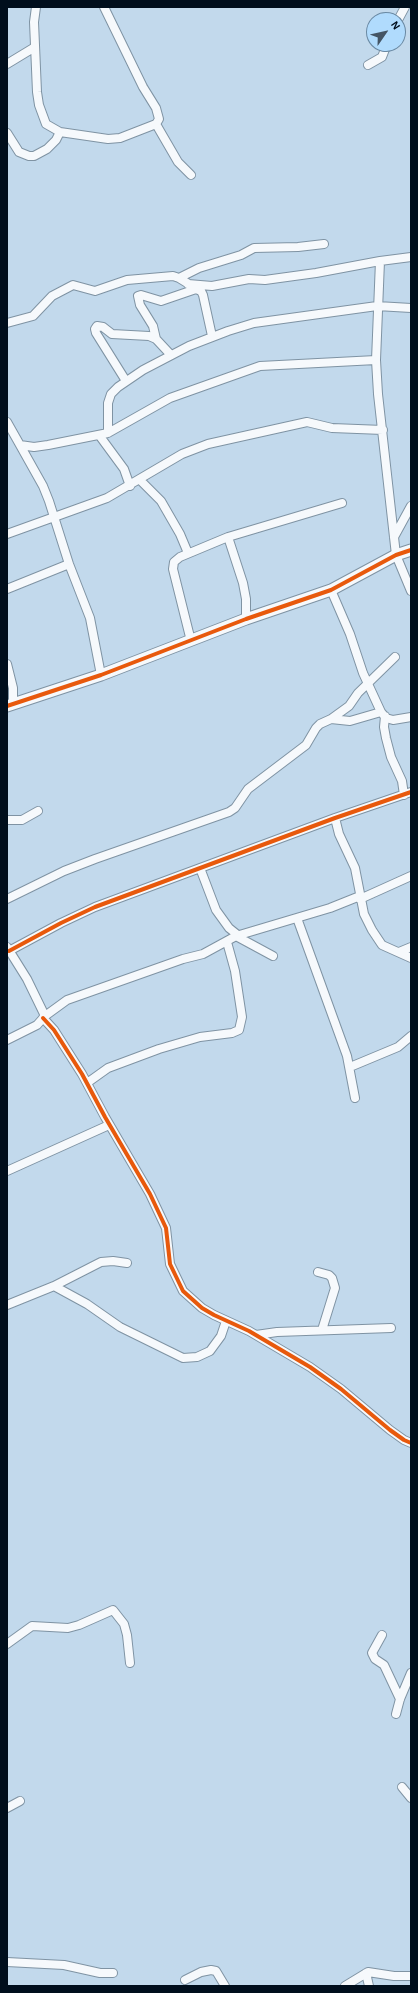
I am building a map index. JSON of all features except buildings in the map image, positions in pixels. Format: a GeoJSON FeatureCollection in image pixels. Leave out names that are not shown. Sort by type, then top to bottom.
{"type":"FeatureCollection","features":[{"type":"Feature","properties":{"kind":"street"},"geometry":{"type":"LineString","coordinates":[[36,7],[35,47],[38,92],[43,121],[60,132],[114,138],[156,124],[159,119],[156,108],[143,87],[138,73],[104,7]]}},
{"type":"Feature","properties":{"kind":"street"},"geometry":{"type":"LineString","coordinates":[[7,64],[35,47]]}},
{"type":"Feature","properties":{"kind":"street"},"geometry":{"type":"LineString","coordinates":[[368,65],[382,57],[384,52]]}},
{"type":"Feature","properties":{"kind":"street"},"geometry":{"type":"LineString","coordinates":[[156,124],[178,162],[191,175]]}},
{"type":"Feature","properties":{"kind":"street"},"geometry":{"type":"LineString","coordinates":[[7,133],[19,152],[29,156],[34,156],[46,149],[56,140],[60,132]]}},
{"type":"Feature","properties":{"kind":"street"},"geometry":{"type":"LineString","coordinates":[[179,278],[195,270],[241,255],[254,248],[298,247],[324,244]]}},
{"type":"Feature","properties":{"kind":"street"},"geometry":{"type":"LineString","coordinates":[[188,284],[212,286],[249,279],[265,280],[316,273],[380,261],[411,258]]}},
{"type":"Feature","properties":{"kind":"street"},"geometry":{"type":"LineString","coordinates":[[380,261],[376,360],[396,555],[411,591]]}},
{"type":"Feature","properties":{"kind":"street"},"geometry":{"type":"LineString","coordinates":[[7,323],[33,316],[52,296],[74,285],[95,291],[127,280],[167,277],[179,278],[201,291],[212,336]]}},
{"type":"Feature","properties":{"kind":"street"},"geometry":{"type":"LineString","coordinates":[[156,339],[153,326],[140,305],[138,296],[142,295],[161,301],[196,289]]}},
{"type":"Feature","properties":{"kind":"street"},"geometry":{"type":"LineString","coordinates":[[108,433],[108,403],[111,394],[126,381],[170,354],[212,336],[254,323],[377,306],[411,308]]}},
{"type":"Feature","properties":{"kind":"street"},"geometry":{"type":"LineString","coordinates":[[126,381],[95,329],[99,326],[112,334],[149,336],[156,339],[170,354]]}},
{"type":"Feature","properties":{"kind":"street"},"geometry":{"type":"LineString","coordinates":[[20,445],[34,447],[108,433],[170,398],[253,368],[275,364],[376,360]]}},
{"type":"Feature","properties":{"kind":"street"},"geometry":{"type":"LineString","coordinates":[[7,422],[43,486],[69,564],[90,618],[101,675]]}},
{"type":"Feature","properties":{"kind":"street"},"geometry":{"type":"LineString","coordinates":[[7,534],[106,498],[130,486],[167,462],[196,449],[224,440],[296,424],[314,422],[332,428],[383,430]]}},
{"type":"Feature","properties":{"kind":"street"},"geometry":{"type":"LineString","coordinates":[[99,435],[124,469],[130,486]]}},
{"type":"Feature","properties":{"kind":"street"},"geometry":{"type":"LineString","coordinates":[[140,480],[161,501],[180,534],[188,553]]}},
{"type":"Feature","properties":{"kind":"street"},"geometry":{"type":"LineString","coordinates":[[191,641],[173,570],[174,562],[188,553],[228,537],[342,503]]}},
{"type":"Feature","properties":{"kind":"street"},"geometry":{"type":"LineString","coordinates":[[394,537],[411,506]]}},
{"type":"Feature","properties":{"kind":"street"},"geometry":{"type":"LineString","coordinates":[[228,537],[243,583],[246,599],[246,619]]}},
{"type":"Feature","properties":{"kind":"street"},"geometry":{"type":"LineString","coordinates":[[7,664],[13,688],[10,705],[101,675],[246,619],[331,590],[396,555],[411,550]]}},
{"type":"Feature","properties":{"kind":"street"},"geometry":{"type":"LineString","coordinates":[[7,589],[69,564]]}},
{"type":"Feature","properties":{"kind":"street"},"geometry":{"type":"LineString","coordinates":[[331,590],[367,683],[383,714],[386,738],[407,794],[335,818],[96,907],[8,949],[27,979],[44,1017],[54,1030],[87,1083],[109,1125],[150,1194],[168,1236],[170,1264],[183,1291],[202,1308],[256,1335],[310,1367],[341,1389],[395,1434],[411,1443]]}},
{"type":"Feature","properties":{"kind":"street"},"geometry":{"type":"LineString","coordinates":[[7,899],[64,871],[95,858],[229,812],[235,808],[248,789],[306,745],[316,728],[349,706],[367,683],[395,657]]}},
{"type":"Feature","properties":{"kind":"street"},"geometry":{"type":"LineString","coordinates":[[331,719],[350,721],[383,714],[394,720],[411,717]]}},
{"type":"Feature","properties":{"kind":"street"},"geometry":{"type":"LineString","coordinates":[[7,820],[22,820],[38,811]]}},
{"type":"Feature","properties":{"kind":"street"},"geometry":{"type":"LineString","coordinates":[[335,818],[339,834],[355,868],[360,898],[367,921],[382,945],[411,958]]}},
{"type":"Feature","properties":{"kind":"street"},"geometry":{"type":"LineString","coordinates":[[200,868],[216,910],[229,928],[238,936],[273,956]]}},
{"type":"Feature","properties":{"kind":"street"},"geometry":{"type":"LineString","coordinates":[[7,1040],[36,1025],[44,1017],[67,1000],[183,959],[203,954],[238,936],[360,898],[411,876]]}},
{"type":"Feature","properties":{"kind":"street"},"geometry":{"type":"LineString","coordinates":[[297,918],[350,1067],[355,1098]]}},
{"type":"Feature","properties":{"kind":"street"},"geometry":{"type":"LineString","coordinates":[[87,1083],[108,1068],[159,1049],[200,1037],[232,1033],[239,1030],[242,1017],[235,971],[227,942]]}},
{"type":"Feature","properties":{"kind":"street"},"geometry":{"type":"LineString","coordinates":[[399,952],[411,947]]}},
{"type":"Feature","properties":{"kind":"street"},"geometry":{"type":"LineString","coordinates":[[350,1067],[381,1055],[409,1041]]}},
{"type":"Feature","properties":{"kind":"street"},"geometry":{"type":"LineString","coordinates":[[7,1171],[109,1125]]}},
{"type":"Feature","properties":{"kind":"street"},"geometry":{"type":"LineString","coordinates":[[7,1305],[54,1286],[101,1262],[113,1261],[127,1263]]}},
{"type":"Feature","properties":{"kind":"street"},"geometry":{"type":"LineString","coordinates":[[318,1272],[329,1275],[332,1278],[334,1288],[322,1330]]}},
{"type":"Feature","properties":{"kind":"street"},"geometry":{"type":"LineString","coordinates":[[54,1286],[87,1304],[120,1327],[183,1358],[197,1357],[210,1351],[221,1336],[226,1321]]}},
{"type":"Feature","properties":{"kind":"street"},"geometry":{"type":"LineString","coordinates":[[256,1335],[268,1332],[391,1328]]}},
{"type":"Feature","properties":{"kind":"street"},"geometry":{"type":"LineString","coordinates":[[7,1644],[32,1626],[54,1626],[68,1628],[79,1625],[113,1610],[124,1624],[127,1635],[130,1663]]}},
{"type":"Feature","properties":{"kind":"street"},"geometry":{"type":"LineString","coordinates":[[382,1636],[372,1653],[375,1659],[384,1665],[400,1699]]}},
{"type":"Feature","properties":{"kind":"street"},"geometry":{"type":"LineString","coordinates":[[7,1638],[16,1638]]}},
{"type":"Feature","properties":{"kind":"street"},"geometry":{"type":"LineString","coordinates":[[396,1714],[400,1699],[411,1673]]}},
{"type":"Feature","properties":{"kind":"street"},"geometry":{"type":"LineString","coordinates":[[402,1787],[411,1798]]}},
{"type":"Feature","properties":{"kind":"street"},"geometry":{"type":"LineString","coordinates":[[7,1808],[20,1801]]}},
{"type":"Feature","properties":{"kind":"street"},"geometry":{"type":"LineString","coordinates":[[7,1962],[64,1965],[100,1973],[113,1973]]}},
{"type":"Feature","properties":{"kind":"street"},"geometry":{"type":"LineString","coordinates":[[185,1980],[201,1972],[211,1970],[216,1971],[225,1986]]}},
{"type":"Feature","properties":{"kind":"street"},"geometry":{"type":"LineString","coordinates":[[345,1986],[366,1973],[373,1972],[394,1976],[411,1976]]}},
{"type":"Feature","properties":{"kind":"street"},"geometry":{"type":"LineString","coordinates":[[366,1973],[369,1986]]}},
{"type":"Feature","properties":{"kind":"cycle path"},"geometry":{"type":"LineString","coordinates":[[7,706],[101,675],[246,619],[331,590],[396,555],[411,550]]}},
{"type":"Feature","properties":{"kind":"cycle path"},"geometry":{"type":"LineString","coordinates":[[9,951],[61,923],[95,907],[335,818],[411,792]]}},
{"type":"Feature","properties":{"kind":"cycle path"},"geometry":{"type":"LineString","coordinates":[[43,1018],[54,1030],[82,1074],[150,1194],[166,1228],[170,1264],[183,1291],[202,1308],[249,1331],[310,1367],[341,1389],[390,1430],[411,1443]]}}]}
